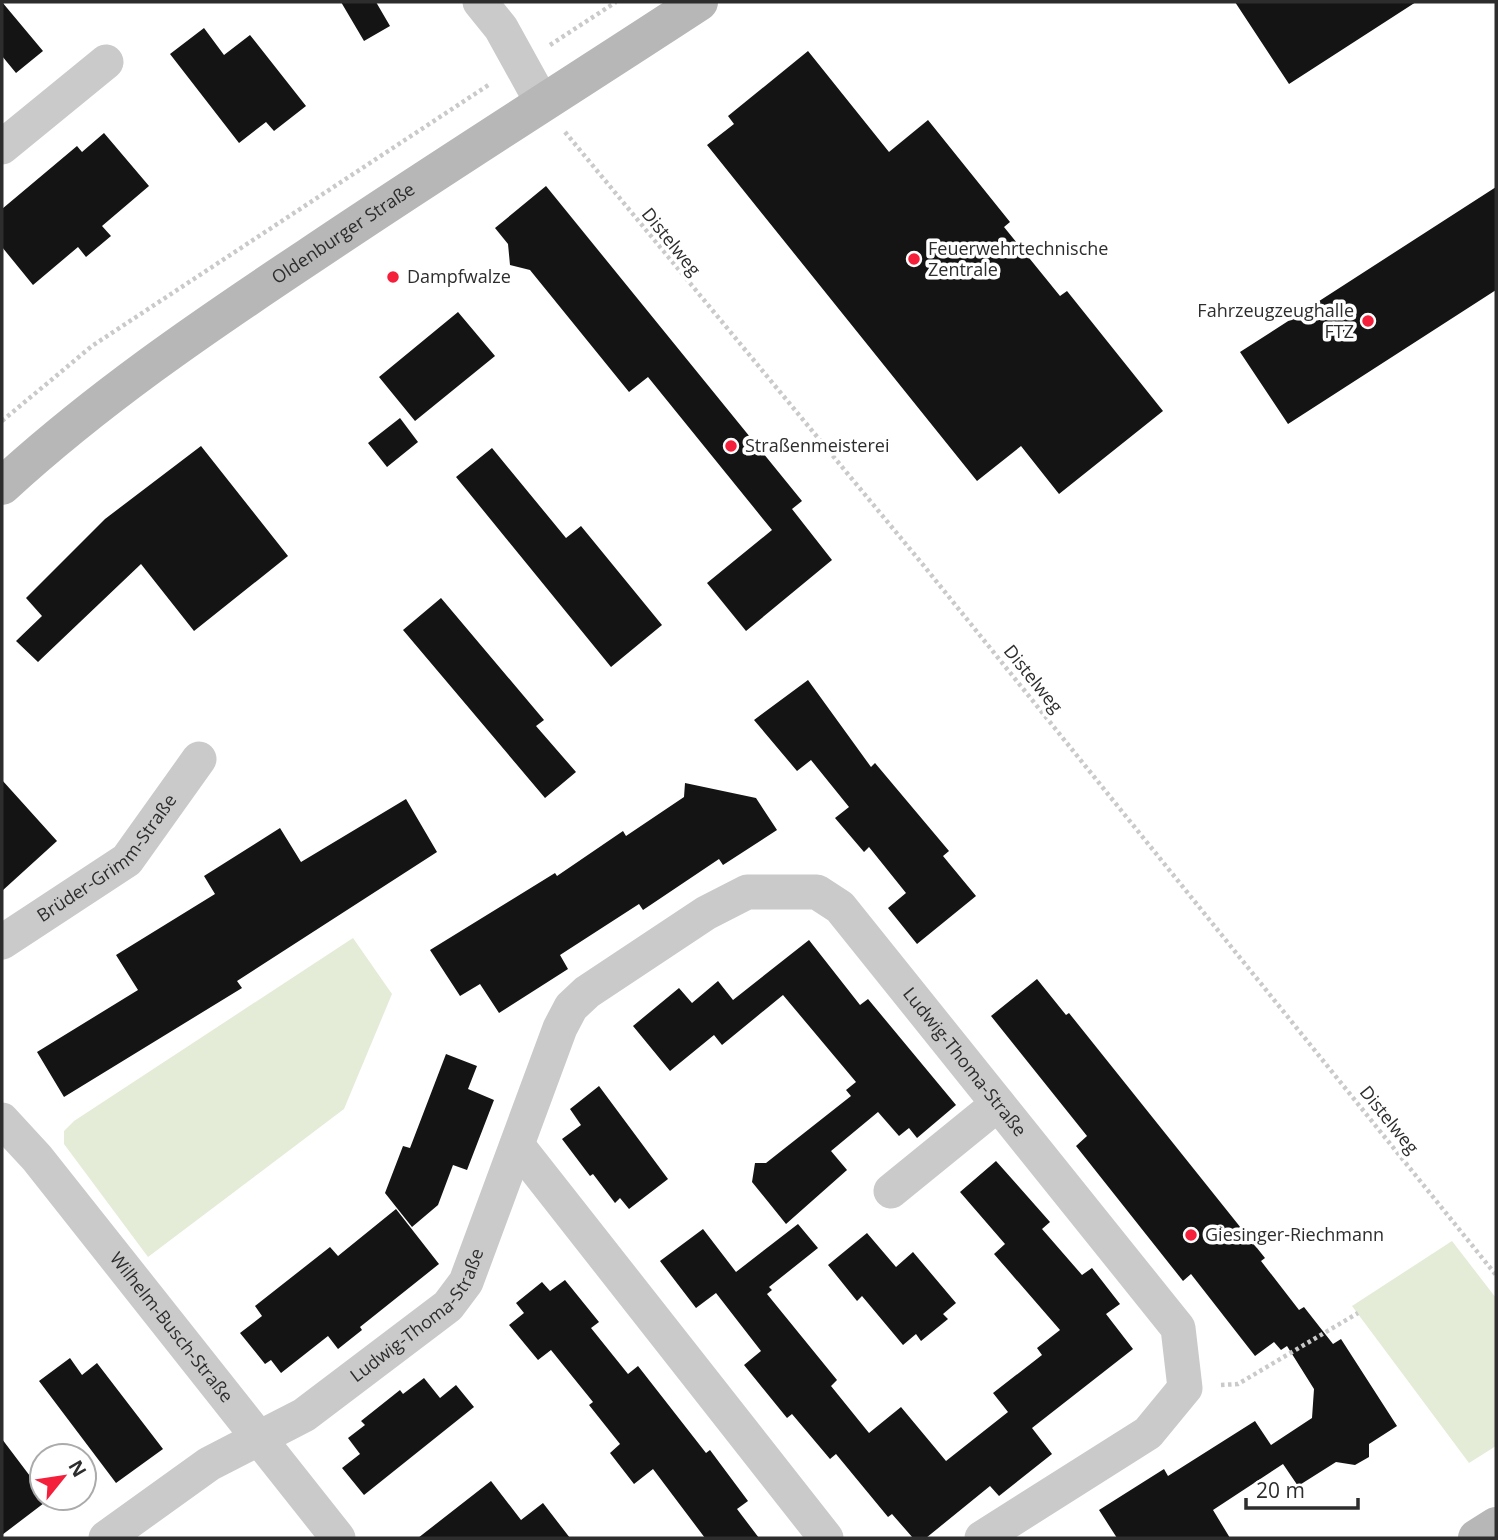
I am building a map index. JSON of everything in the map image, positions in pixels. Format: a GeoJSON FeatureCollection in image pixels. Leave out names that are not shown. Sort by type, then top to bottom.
{"type":"FeatureCollection","features":[{"type":"Feature","properties":{"kind":"main road","name":"Oldenburger Straße"},"geometry":{"type":"LineString","coordinates":[[2,485],[46,445],[138,373],[413,186],[699,2]]}},
{"type":"Feature","properties":{"kind":"main road"},"geometry":{"type":"LineString","coordinates":[[1477,1538],[1496,1526]]}},
{"type":"Feature","properties":{"kind":"street"},"geometry":{"type":"LineString","coordinates":[[480,2],[501,28],[542,104]]}},
{"type":"Feature","properties":{"kind":"street"},"geometry":{"type":"LineString","coordinates":[[2,147],[106,62]]}},
{"type":"Feature","properties":{"kind":"street","name":"Brüder-Grimm-Straße"},"geometry":{"type":"LineString","coordinates":[[2,942],[127,860],[199,759]]}},
{"type":"Feature","properties":{"kind":"street","name":"Ludwig-Thoma-Straße"},"geometry":{"type":"LineString","coordinates":[[106,1538],[209,1464],[304,1415],[448,1306],[466,1282],[560,1028],[571,1007],[587,992],[706,913],[747,892],[817,891],[840,907],[1178,1328],[1185,1388]]}},
{"type":"Feature","properties":{"kind":"street"},"geometry":{"type":"LineString","coordinates":[[891,1191],[998,1104]]}},
{"type":"Feature","properties":{"kind":"street","name":"Wilhelm-Busch-Straße"},"geometry":{"type":"LineString","coordinates":[[2,1120],[37,1158],[338,1538]]}},
{"type":"Feature","properties":{"kind":"street"},"geometry":{"type":"LineString","coordinates":[[517,1145],[826,1538]]}},
{"type":"Feature","properties":{"kind":"street"},"geometry":{"type":"LineString","coordinates":[[982,1538],[1148,1433],[1185,1388]]}},
{"type":"Feature","properties":{"kind":"path"},"geometry":{"type":"LineString","coordinates":[[2,421],[92,346],[617,2]]}},
{"type":"Feature","properties":{"kind":"path","name":"Distelweg"},"geometry":{"type":"LineString","coordinates":[[542,104],[667,260],[932,577],[1496,1275]]}},
{"type":"Feature","properties":{"kind":"path"},"geometry":{"type":"LineString","coordinates":[[1185,1388],[1238,1384],[1357,1313]]}},
{"type":"Feature","properties":{"kind":"green space"},"geometry":{"type":"Polygon","coordinates":[[[353,938],[392,994],[344,1109],[148,1257],[64,1144],[64,1131],[74,1121],[353,938]]]}},
{"type":"Feature","properties":{"kind":"green space"},"geometry":{"type":"Polygon","coordinates":[[[1452,1241],[1496,1298],[1496,1446],[1469,1463],[1352,1306],[1452,1241]]]}},
{"type":"Feature","properties":{"kind":"building"},"geometry":{"type":"Polygon","coordinates":[[[2,2],[43,51],[16,73],[2,56],[2,2]]]}},
{"type":"Feature","properties":{"kind":"building"},"geometry":{"type":"Polygon","coordinates":[[[341,2],[376,2],[390,26],[364,41],[341,2]]]}},
{"type":"Feature","properties":{"kind":"building"},"geometry":{"type":"Polygon","coordinates":[[[1235,2],[1416,2],[1289,84],[1235,2]]]}},
{"type":"Feature","properties":{"kind":"building"},"geometry":{"type":"Polygon","coordinates":[[[204,28],[224,55],[250,35],[306,106],[274,131],[266,122],[239,143],[170,54],[204,28]]]}},
{"type":"Feature","properties":{"kind":"building","name":"Feuerwehrtechnische Zentrale"},"geometry":{"type":"Polygon","coordinates":[[[808,51],[889,152],[928,120],[1010,222],[1004,227],[1060,296],[1067,291],[1163,411],[1059,494],[1021,446],[977,481],[707,145],[734,124],[728,116],[808,51]]]}},
{"type":"Feature","properties":{"kind":"building"},"geometry":{"type":"Polygon","coordinates":[[[104,133],[149,186],[102,226],[111,236],[86,257],[78,247],[33,285],[2,247],[2,209],[77,146],[82,152],[104,133]]]}},
{"type":"Feature","properties":{"kind":"building","name":"Straßenmeisterei"},"geometry":{"type":"Polygon","coordinates":[[[546,186],[802,501],[792,509],[832,560],[746,631],[707,583],[772,530],[648,377],[629,392],[530,270],[510,265],[508,244],[495,228],[546,186]]]}},
{"type":"Feature","properties":{"kind":"building","name":"Fahrzeugzeughalle FTZ"},"geometry":{"type":"Polygon","coordinates":[[[1496,187],[1496,290],[1288,424],[1240,352],[1496,187]]]}},
{"type":"Feature","properties":{"kind":"building"},"geometry":{"type":"Polygon","coordinates":[[[458,312],[495,356],[415,421],[379,377],[458,312]]]}},
{"type":"Feature","properties":{"kind":"building"},"geometry":{"type":"Polygon","coordinates":[[[400,418],[418,442],[387,467],[368,443],[400,418]]]}},
{"type":"Feature","properties":{"kind":"building"},"geometry":{"type":"Polygon","coordinates":[[[201,446],[288,556],[194,631],[141,564],[38,662],[16,641],[42,616],[26,598],[105,519],[201,446]]]}},
{"type":"Feature","properties":{"kind":"building"},"geometry":{"type":"Polygon","coordinates":[[[492,448],[566,538],[581,526],[662,625],[611,667],[456,477],[492,448]]]}},
{"type":"Feature","properties":{"kind":"building"},"geometry":{"type":"Polygon","coordinates":[[[441,598],[544,720],[536,726],[576,772],[545,798],[403,630],[441,598]]]}},
{"type":"Feature","properties":{"kind":"building"},"geometry":{"type":"Polygon","coordinates":[[[808,680],[871,767],[875,763],[949,851],[943,856],[976,896],[917,944],[888,908],[906,893],[869,847],[864,852],[835,818],[849,807],[811,760],[797,771],[754,720],[808,680]]]}},
{"type":"Feature","properties":{"kind":"building"},"geometry":{"type":"Polygon","coordinates":[[[2,780],[57,841],[2,891],[2,780]]]}},
{"type":"Feature","properties":{"kind":"building"},"geometry":{"type":"Polygon","coordinates":[[[685,783],[756,798],[777,830],[723,865],[719,859],[643,910],[639,904],[560,955],[568,969],[499,1013],[480,984],[460,996],[430,950],[555,873],[557,876],[623,831],[626,836],[684,797],[685,783]]]}},
{"type":"Feature","properties":{"kind":"building"},"geometry":{"type":"Polygon","coordinates":[[[406,799],[437,852],[237,981],[242,988],[64,1097],[37,1052],[138,990],[116,955],[215,894],[204,876],[280,828],[301,862],[406,799]]]}},
{"type":"Feature","properties":{"kind":"building"},"geometry":{"type":"Polygon","coordinates":[[[809,940],[860,1005],[868,999],[956,1105],[917,1138],[909,1128],[899,1136],[878,1112],[831,1151],[847,1170],[786,1224],[752,1182],[755,1163],[766,1163],[851,1096],[846,1090],[856,1082],[783,995],[722,1045],[714,1035],[670,1071],[633,1026],[679,988],[692,1003],[718,981],[733,1000],[809,940]]]}},
{"type":"Feature","properties":{"kind":"building"},"geometry":{"type":"Polygon","coordinates":[[[1037,979],[1066,1015],[1069,1013],[1265,1258],[1261,1261],[1299,1310],[1304,1307],[1333,1344],[1341,1339],[1397,1426],[1369,1444],[1369,1457],[1355,1465],[1336,1462],[1298,1486],[1283,1464],[1213,1510],[1230,1538],[1117,1538],[1099,1510],[1164,1469],[1168,1476],[1255,1421],[1271,1445],[1312,1418],[1314,1389],[1287,1346],[1281,1350],[1274,1342],[1255,1356],[1191,1274],[1183,1281],[1076,1146],[1087,1136],[991,1016],[1037,979]]]}},
{"type":"Feature","properties":{"kind":"building"},"geometry":{"type":"Polygon","coordinates":[[[446,1054],[477,1066],[468,1089],[494,1100],[467,1170],[453,1165],[438,1205],[412,1227],[385,1193],[403,1146],[410,1148],[446,1054]]]}},
{"type":"Feature","properties":{"kind":"building"},"geometry":{"type":"Polygon","coordinates":[[[599,1086],[668,1179],[629,1209],[620,1198],[615,1203],[562,1139],[581,1125],[570,1109],[599,1086]]]}},
{"type":"Feature","properties":{"kind":"building"},"geometry":{"type":"Polygon","coordinates":[[[996,1161],[1050,1222],[1042,1229],[1082,1275],[1092,1268],[1120,1304],[1106,1314],[1133,1349],[1032,1428],[1052,1454],[999,1496],[990,1486],[926,1538],[913,1538],[892,1514],[888,1517],[836,1454],[830,1459],[792,1414],[787,1418],[744,1365],[761,1351],[716,1293],[696,1308],[660,1261],[703,1229],[736,1272],[798,1224],[818,1248],[769,1287],[772,1290],[767,1294],[837,1380],[831,1386],[869,1433],[901,1407],[946,1461],[1008,1412],[993,1393],[1042,1355],[1037,1348],[1060,1330],[994,1254],[1005,1244],[960,1192],[996,1161]]]}},
{"type":"Feature","properties":{"kind":"building"},"geometry":{"type":"Polygon","coordinates":[[[396,1209],[439,1264],[360,1327],[362,1330],[338,1349],[328,1336],[281,1373],[271,1360],[265,1364],[240,1333],[262,1316],[255,1306],[330,1247],[338,1256],[396,1209]]]}},
{"type":"Feature","properties":{"kind":"building"},"geometry":{"type":"Polygon","coordinates":[[[867,1233],[896,1267],[913,1252],[956,1303],[943,1314],[948,1319],[921,1341],[916,1334],[903,1345],[862,1296],[857,1301],[828,1265],[867,1233]]]}},
{"type":"Feature","properties":{"kind":"building"},"geometry":{"type":"Polygon","coordinates":[[[565,1280],[599,1322],[591,1328],[628,1374],[638,1366],[706,1453],[710,1450],[748,1501],[737,1509],[759,1538],[705,1538],[653,1469],[634,1484],[610,1453],[620,1444],[589,1405],[593,1402],[551,1350],[538,1360],[509,1325],[524,1313],[516,1303],[542,1282],[550,1291],[565,1280]]]}},
{"type":"Feature","properties":{"kind":"building"},"geometry":{"type":"Polygon","coordinates":[[[70,1358],[82,1375],[97,1363],[163,1449],[116,1483],[98,1459],[98,1442],[85,1442],[39,1381],[70,1358]]]}},
{"type":"Feature","properties":{"kind":"building"},"geometry":{"type":"Polygon","coordinates":[[[424,1378],[440,1398],[456,1385],[474,1407],[364,1495],[342,1468],[360,1454],[348,1438],[365,1425],[361,1421],[400,1390],[403,1394],[424,1378]]]}},
{"type":"Feature","properties":{"kind":"building"},"geometry":{"type":"Polygon","coordinates":[[[2,1439],[28,1473],[28,1512],[32,1512],[2,1535],[2,1439]]]}},
{"type":"Feature","properties":{"kind":"building"},"geometry":{"type":"Polygon","coordinates":[[[491,1481],[521,1520],[543,1503],[570,1538],[418,1538],[491,1481]]]}},
{"type":"Feature","properties":{"kind":"place","name":"Feuerwehrtechnische Zentrale"},"geometry":{"type":"Point","coordinates":[914,259]}},
{"type":"Feature","properties":{"kind":"place","name":"Dampfwalze"},"geometry":{"type":"Point","coordinates":[393,277]}},
{"type":"Feature","properties":{"kind":"place","name":"Fahrzeugzeughalle FTZ"},"geometry":{"type":"Point","coordinates":[1368,321]}},
{"type":"Feature","properties":{"kind":"place","name":"Straßenmeisterei"},"geometry":{"type":"Point","coordinates":[731,446]}},
{"type":"Feature","properties":{"kind":"place","name":"Giesinger-Riechmann"},"geometry":{"type":"Point","coordinates":[1191,1235]}}]}
